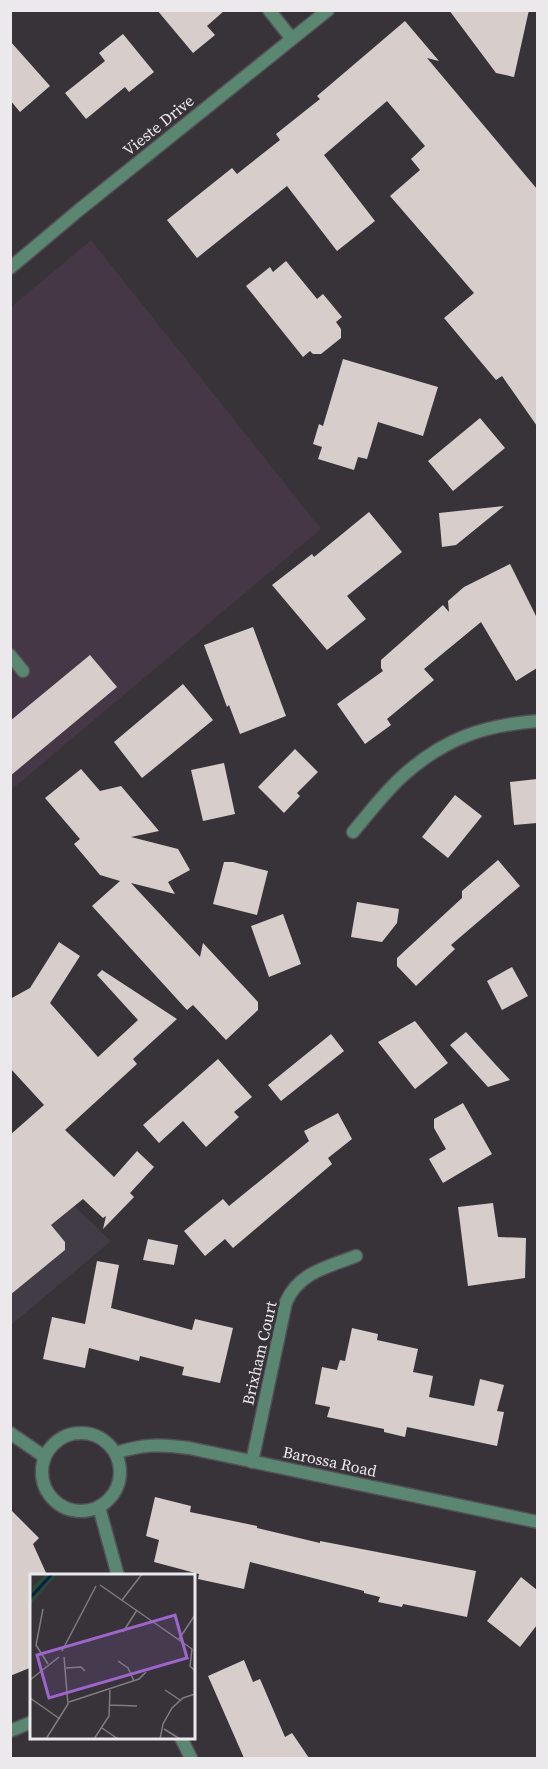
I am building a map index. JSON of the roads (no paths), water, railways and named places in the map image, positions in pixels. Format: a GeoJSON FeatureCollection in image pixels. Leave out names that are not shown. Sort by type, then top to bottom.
{"type":"FeatureCollection","features":[{"type":"Feature","properties":{"kind":"street"},"geometry":{"type":"LineString","coordinates":[[269,10],[292,39]]}},
{"type":"Feature","properties":{"kind":"street","name":"Vieste Drive"},"geometry":{"type":"LineString","coordinates":[[10,268],[328,10]]}},
{"type":"Feature","properties":{"kind":"street"},"geometry":{"type":"LineString","coordinates":[[10,655],[23,671]]}},
{"type":"Feature","properties":{"kind":"street"},"geometry":{"type":"LineString","coordinates":[[353,832],[405,774],[437,750],[485,728],[537,721]]}},
{"type":"Feature","properties":{"kind":"street","name":"Brixham Court"},"geometry":{"type":"LineString","coordinates":[[252,1462],[286,1302],[291,1290],[306,1276],[356,1256]]}},
{"type":"Feature","properties":{"kind":"street"},"geometry":{"type":"LineString","coordinates":[[10,1433],[45,1457]]}},
{"type":"Feature","properties":{"kind":"street"},"geometry":{"type":"LineString","coordinates":[[85,1433],[97,1436],[115,1453],[120,1477],[116,1489],[99,1507],[88,1511],[65,1508],[47,1492],[42,1481],[45,1457],[51,1446],[72,1434],[85,1433]]}},
{"type":"Feature","properties":{"kind":"street","name":"Barossa Road"},"geometry":{"type":"LineString","coordinates":[[115,1453],[139,1446],[162,1445],[189,1448],[537,1522]]}},
{"type":"Feature","properties":{"kind":"street"},"geometry":{"type":"LineString","coordinates":[[99,1507],[118,1574]]}},
{"type":"Feature","properties":{"kind":"street"},"geometry":{"type":"LineString","coordinates":[[10,1731],[30,1723]]}},
{"type":"Feature","properties":{"kind":"street"},"geometry":{"type":"LineString","coordinates":[[182,1739],[191,1758]]}}]}
